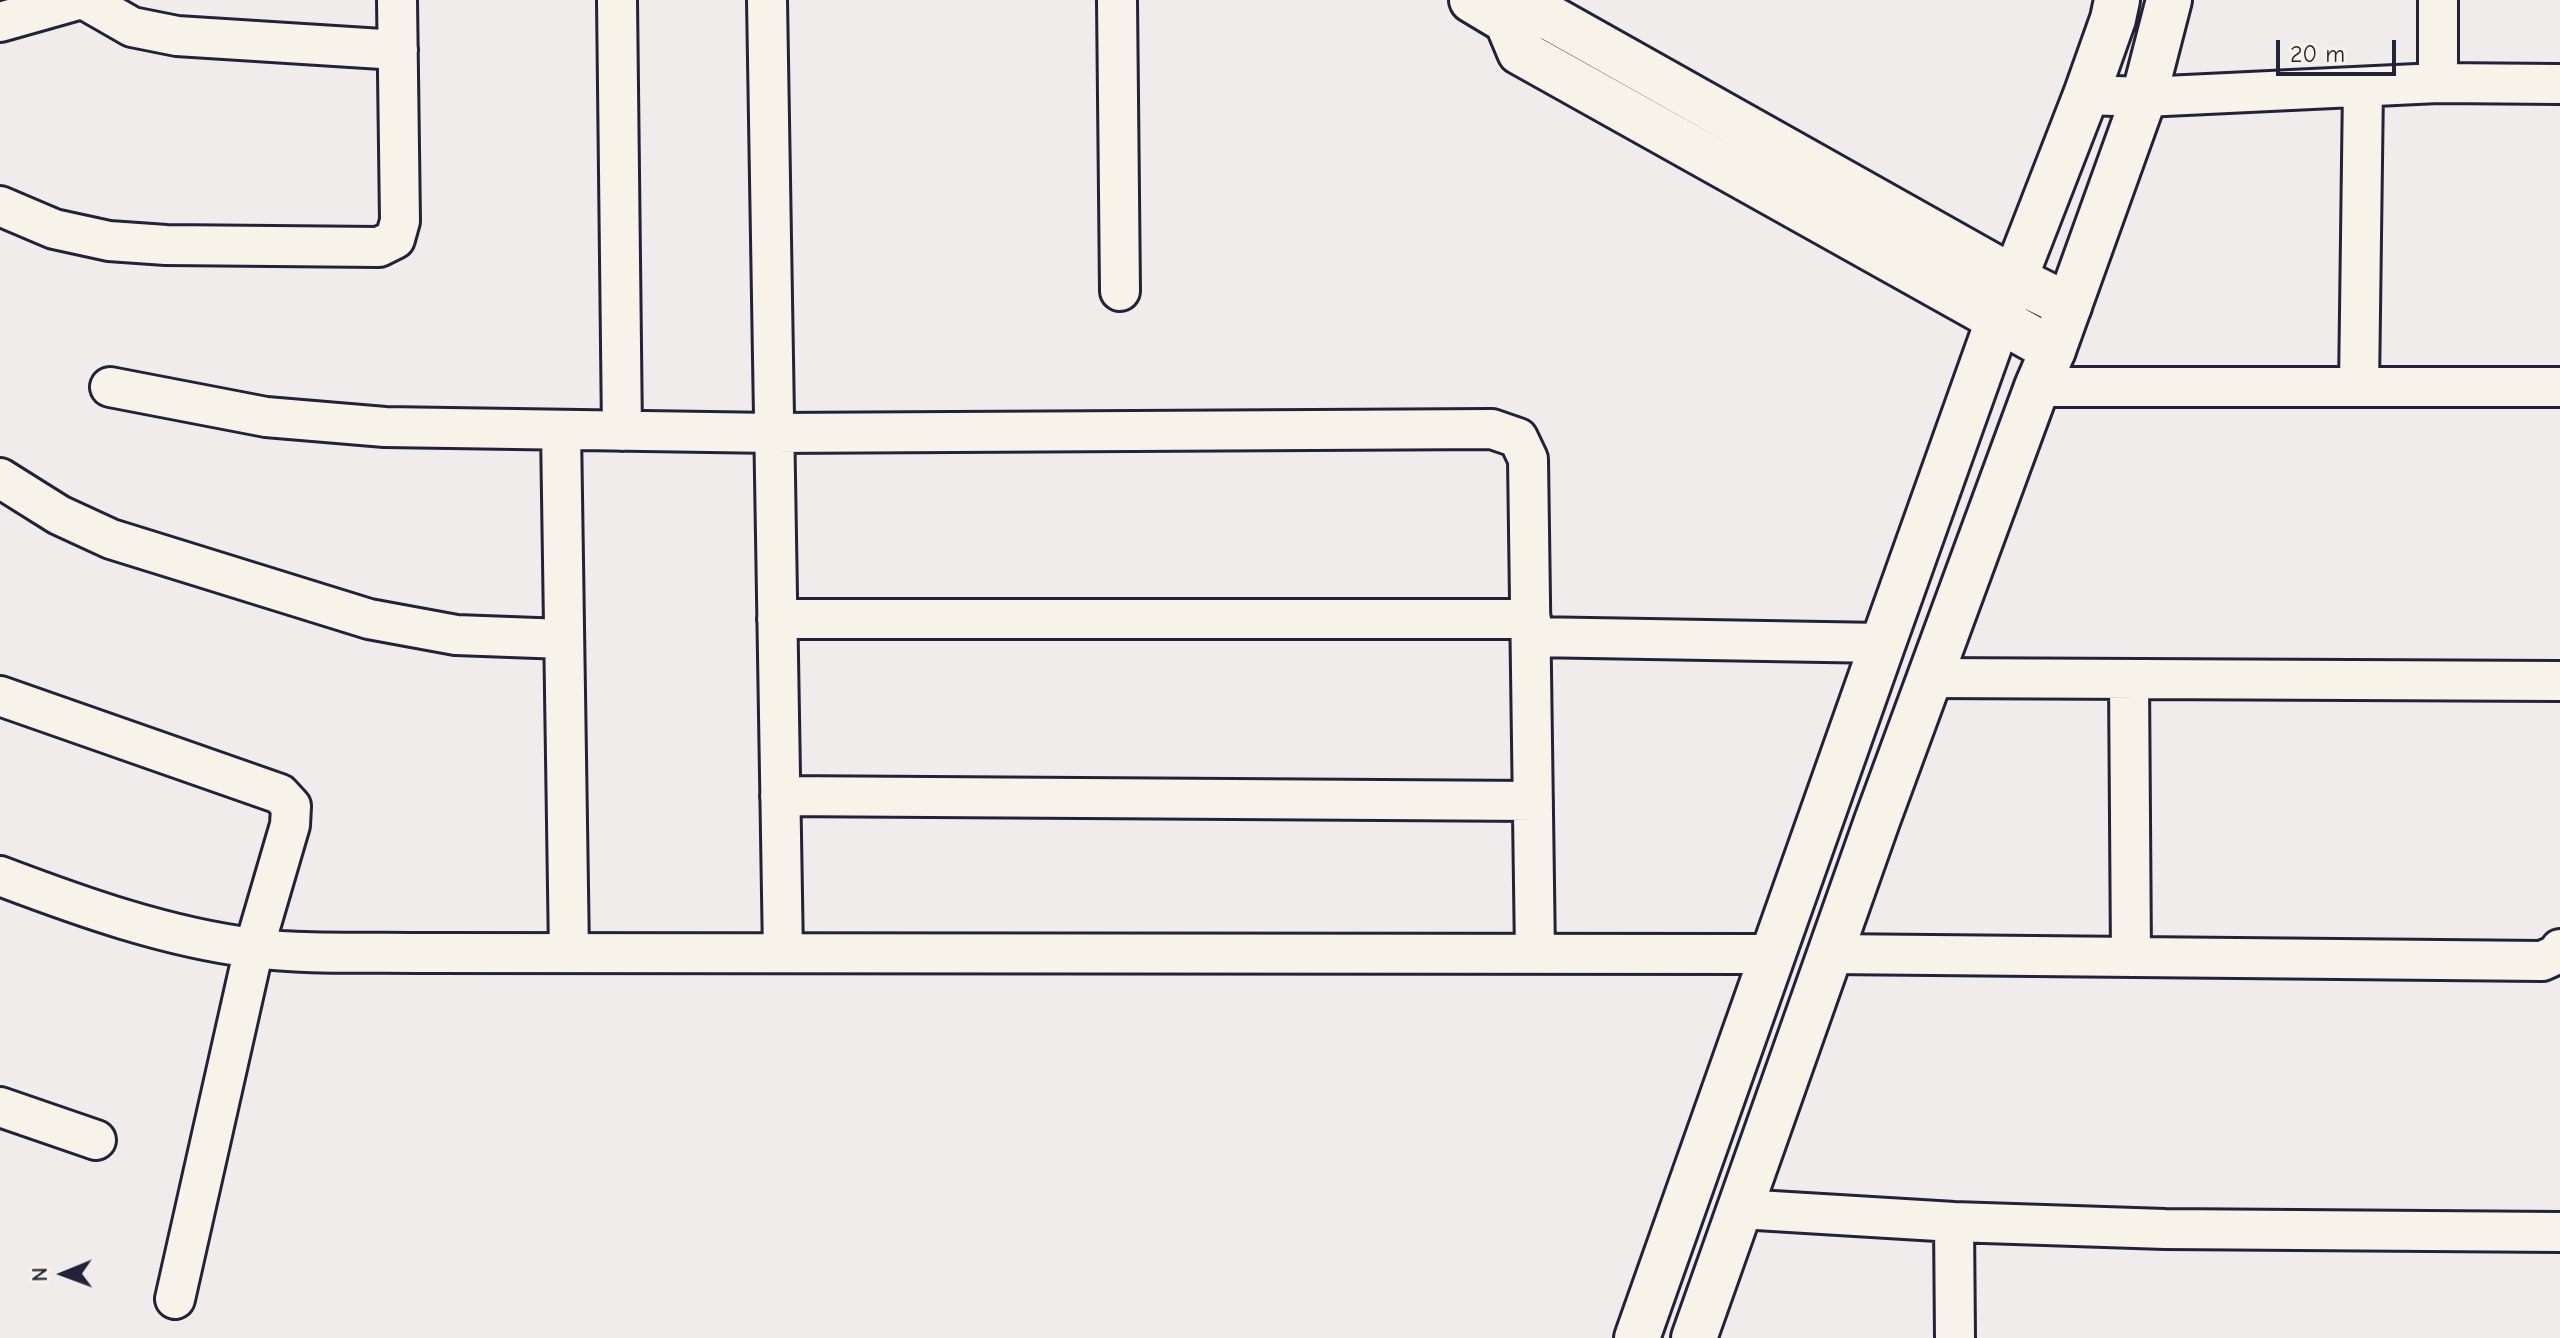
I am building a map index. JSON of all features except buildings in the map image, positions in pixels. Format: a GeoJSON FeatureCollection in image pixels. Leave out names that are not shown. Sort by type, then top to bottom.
{"type":"FeatureCollection","features":[{"type":"Feature","properties":{"kind":"main road"},"geometry":{"type":"LineString","coordinates":[[1637,1338],[1998,321],[2086,95],[2117,0]]}},
{"type":"Feature","properties":{"kind":"main road"},"geometry":{"type":"LineString","coordinates":[[1694,1338],[1930,678],[2144,97],[2169,0]]}},
{"type":"Feature","properties":{"kind":"main road"},"geometry":{"type":"LineString","coordinates":[[1490,10],[1547,16],[2015,279],[2069,306]]}},
{"type":"Feature","properties":{"kind":"main road"},"geometry":{"type":"LineString","coordinates":[[1490,10],[1520,52],[1998,321],[2045,369]]}},
{"type":"Feature","properties":{"kind":"street"},"geometry":{"type":"LineString","coordinates":[[10,14],[78,0]]}},
{"type":"Feature","properties":{"kind":"street"},"geometry":{"type":"LineString","coordinates":[[85,0],[132,27],[177,36],[398,50]]}},
{"type":"Feature","properties":{"kind":"street"},"geometry":{"type":"LineString","coordinates":[[0,206],[54,229],[109,241],[166,245],[379,247],[395,239],[400,221],[397,0]]}},
{"type":"Feature","properties":{"kind":"street"},"geometry":{"type":"LineString","coordinates":[[617,0],[622,431]]}},
{"type":"Feature","properties":{"kind":"street"},"geometry":{"type":"LineString","coordinates":[[767,0],[783,953]]}},
{"type":"Feature","properties":{"kind":"street"},"geometry":{"type":"LineString","coordinates":[[1117,0],[1120,291]]}},
{"type":"Feature","properties":{"kind":"street"},"geometry":{"type":"LineString","coordinates":[[2438,0],[2438,83]]}},
{"type":"Feature","properties":{"kind":"street"},"geometry":{"type":"LineString","coordinates":[[2086,95],[2144,97],[2438,83],[2560,84]]}},
{"type":"Feature","properties":{"kind":"street"},"geometry":{"type":"LineString","coordinates":[[2359,387],[2363,87]]}},
{"type":"Feature","properties":{"kind":"street"},"geometry":{"type":"LineString","coordinates":[[2045,369],[2359,387],[2560,387]]}},
{"type":"Feature","properties":{"kind":"street"},"geometry":{"type":"LineString","coordinates":[[110,387],[266,417],[385,427],[774,433],[1492,429],[1518,438],[1528,459],[1535,954]]}},
{"type":"Feature","properties":{"kind":"street"},"geometry":{"type":"LineString","coordinates":[[561,430],[569,953]]}},
{"type":"Feature","properties":{"kind":"street"},"geometry":{"type":"LineString","coordinates":[[0,478],[59,515],[111,539],[369,619],[456,635],[564,639]]}},
{"type":"Feature","properties":{"kind":"street"},"geometry":{"type":"LineString","coordinates":[[777,619],[1531,628],[1883,643]]}},
{"type":"Feature","properties":{"kind":"street"},"geometry":{"type":"LineString","coordinates":[[1930,678],[2560,681]]}},
{"type":"Feature","properties":{"kind":"street"},"geometry":{"type":"LineString","coordinates":[[2129,679],[2131,957]]}},
{"type":"Feature","properties":{"kind":"street"},"geometry":{"type":"LineString","coordinates":[[0,696],[280,794],[291,806],[290,825],[254,948],[175,1299]]}},
{"type":"Feature","properties":{"kind":"street"},"geometry":{"type":"LineString","coordinates":[[780,796],[1533,801]]}},
{"type":"Feature","properties":{"kind":"street"},"geometry":{"type":"LineString","coordinates":[[0,876],[96,912],[180,934],[254,948],[404,953],[1772,954]]}},
{"type":"Feature","properties":{"kind":"street"},"geometry":{"type":"LineString","coordinates":[[1830,954],[2542,961],[2558,954],[2560,949]]}},
{"type":"Feature","properties":{"kind":"street"},"geometry":{"type":"LineString","coordinates":[[0,1107],[96,1140]]}},
{"type":"Feature","properties":{"kind":"street"},"geometry":{"type":"LineString","coordinates":[[1740,1209],[1954,1222],[2165,1229],[2560,1232]]}},
{"type":"Feature","properties":{"kind":"street"},"geometry":{"type":"LineString","coordinates":[[1954,1222],[1955,1338]]}}]}
